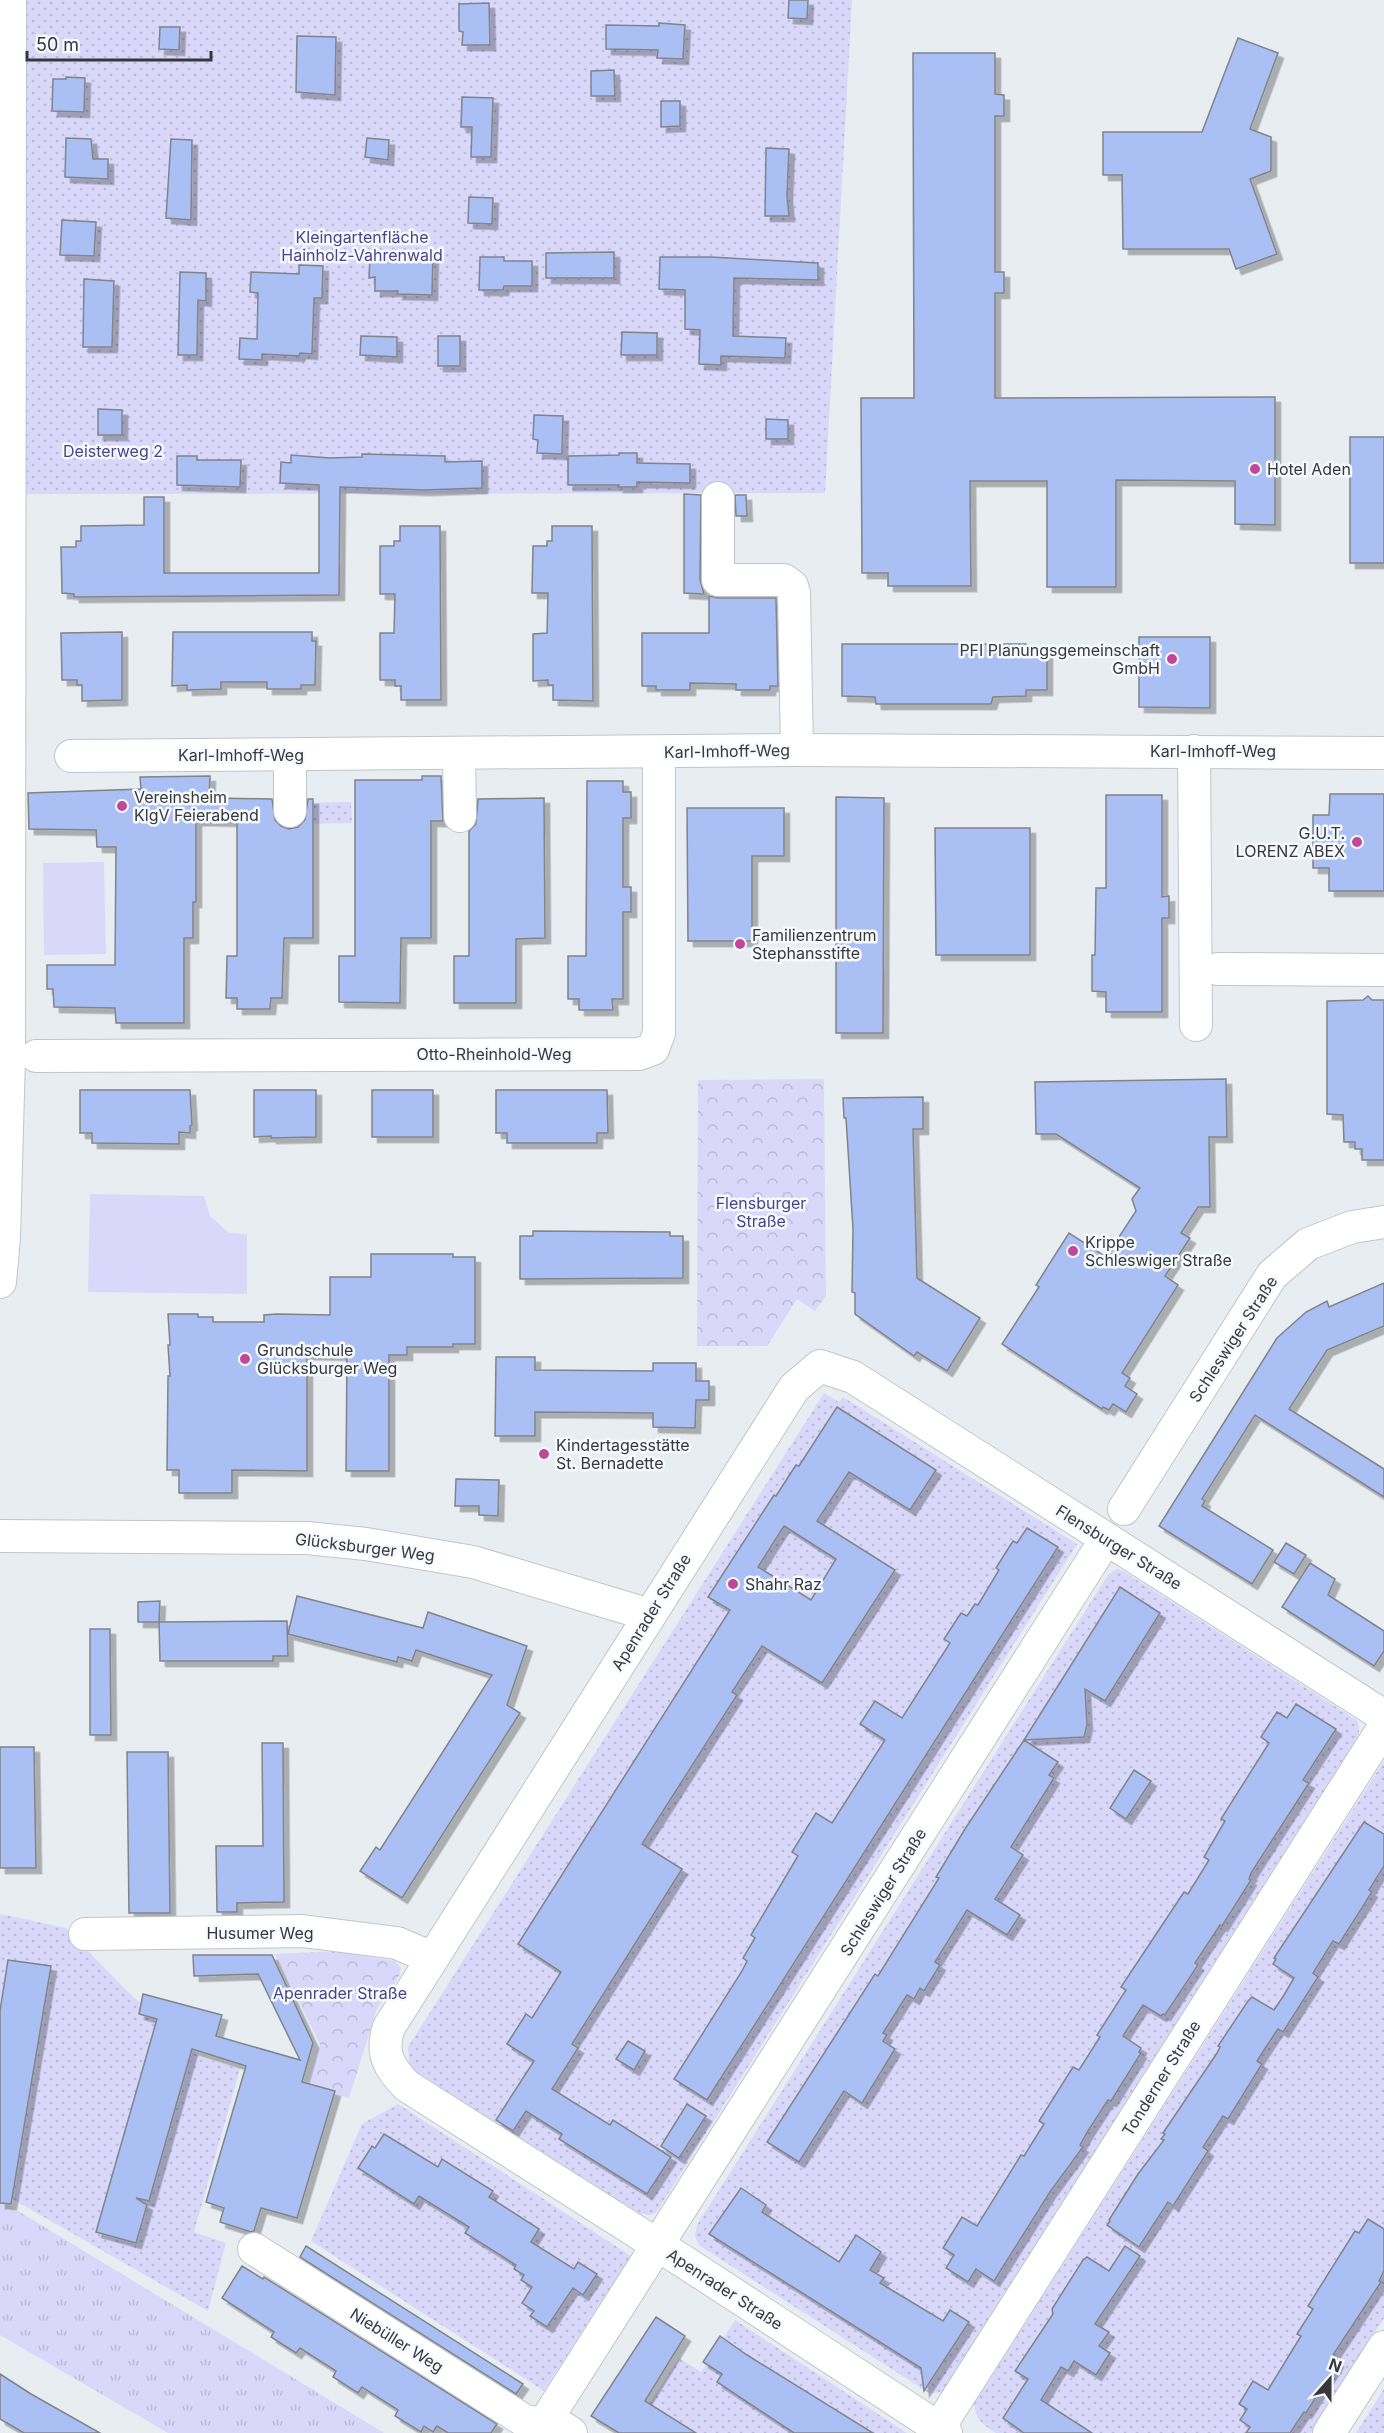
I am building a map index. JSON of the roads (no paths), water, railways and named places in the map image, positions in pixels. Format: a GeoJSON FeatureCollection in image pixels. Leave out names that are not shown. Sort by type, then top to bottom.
{"type":"FeatureCollection","features":[{"type":"Feature","properties":{"kind":"street"},"geometry":{"type":"LineString","coordinates":[[0,1282],[8,1137],[4,693],[10,0]]}},
{"type":"Feature","properties":{"kind":"street"},"geometry":{"type":"LineString","coordinates":[[718,498],[718,580],[784,580],[792,586],[798,750]]}},
{"type":"Feature","properties":{"kind":"street","name":"Karl-Imhoff-Weg"},"geometry":{"type":"LineString","coordinates":[[71,756],[798,750],[1384,753]]}},
{"type":"Feature","properties":{"kind":"street"},"geometry":{"type":"LineString","coordinates":[[1194,751],[1196,1025]]}},
{"type":"Feature","properties":{"kind":"street","name":"Otto-Rheinhold-Weg"},"geometry":{"type":"LineString","coordinates":[[36,1056],[627,1054],[652,1049],[660,1033],[658,752]]}},
{"type":"Feature","properties":{"kind":"street"},"geometry":{"type":"LineString","coordinates":[[459,754],[460,816]]}},
{"type":"Feature","properties":{"kind":"street"},"geometry":{"type":"LineString","coordinates":[[290,755],[290,812]]}},
{"type":"Feature","properties":{"kind":"street"},"geometry":{"type":"LineString","coordinates":[[1218,969],[1384,970]]}},
{"type":"Feature","properties":{"kind":"street","name":"Schleswiger Straße"},"geometry":{"type":"LineString","coordinates":[[1124,1509],[1272,1275],[1308,1245],[1352,1227],[1384,1222]]}},
{"type":"Feature","properties":{"kind":"street","name":"Flensburger Straße"},"geometry":{"type":"LineString","coordinates":[[820,1366],[853,1377],[1384,1716]]}},
{"type":"Feature","properties":{"kind":"street","name":"Apenrader Straße"},"geometry":{"type":"LineString","coordinates":[[820,1366],[794,1388],[432,1958],[389,2027],[384,2042],[386,2056],[394,2073],[407,2086],[657,2245],[942,2431]]}},
{"type":"Feature","properties":{"kind":"street","name":"Glücksburger Weg"},"geometry":{"type":"LineString","coordinates":[[0,1536],[307,1538],[366,1544],[473,1562],[650,1614]]}},
{"type":"Feature","properties":{"kind":"street","name":"Schleswiger Straße"},"geometry":{"type":"LineString","coordinates":[[657,2245],[1107,1539]]}},
{"type":"Feature","properties":{"kind":"street","name":"Tonderner Straße"},"geometry":{"type":"LineString","coordinates":[[942,2431],[1384,1727]]}},
{"type":"Feature","properties":{"kind":"street","name":"Husumer Weg"},"geometry":{"type":"LineString","coordinates":[[85,1934],[302,1931],[397,1943],[432,1958]]}},
{"type":"Feature","properties":{"kind":"street","name":"Niebüller Weg"},"geometry":{"type":"LineString","coordinates":[[254,2249],[525,2421],[557,2429],[657,2245]]}},
{"type":"Feature","properties":{"kind":"street"},"geometry":{"type":"LineString","coordinates":[[1329,2433],[1384,2346]]}},
{"type":"Feature","properties":{"kind":"place","name":"Hotel Aden"},"geometry":{"type":"Point","coordinates":[1255,469]}},
{"type":"Feature","properties":{"kind":"place","name":"PFI Planungsgemeinschaft GmbH"},"geometry":{"type":"Point","coordinates":[1172,659]}},
{"type":"Feature","properties":{"kind":"place","name":"Vereinsheim KlgV Feierabend"},"geometry":{"type":"Point","coordinates":[122,806]}},
{"type":"Feature","properties":{"kind":"place","name":"G.U.T. LORENZ ABEX"},"geometry":{"type":"Point","coordinates":[1357,842]}},
{"type":"Feature","properties":{"kind":"place","name":"Familienzentrum Stephansstifte"},"geometry":{"type":"Point","coordinates":[740,944]}},
{"type":"Feature","properties":{"kind":"place","name":"Krippe Schleswiger Straße"},"geometry":{"type":"Point","coordinates":[1073,1251]}},
{"type":"Feature","properties":{"kind":"place","name":"Grundschule Glücksburger Weg"},"geometry":{"type":"Point","coordinates":[245,1359]}},
{"type":"Feature","properties":{"kind":"place","name":"Kindertagesstätte St. Bernadette"},"geometry":{"type":"Point","coordinates":[544,1454]}},
{"type":"Feature","properties":{"kind":"place","name":"Shahr Raz"},"geometry":{"type":"Point","coordinates":[733,1584]}},
{"type":"Feature","properties":{"kind":"park label","name":"Kleingartenfläche Hainholz-Vahrenwald"},"geometry":{"type":"Point","coordinates":[362,246]}},
{"type":"Feature","properties":{"kind":"park label","name":"Deisterweg 2"},"geometry":{"type":"Point","coordinates":[113,451]}}]}
